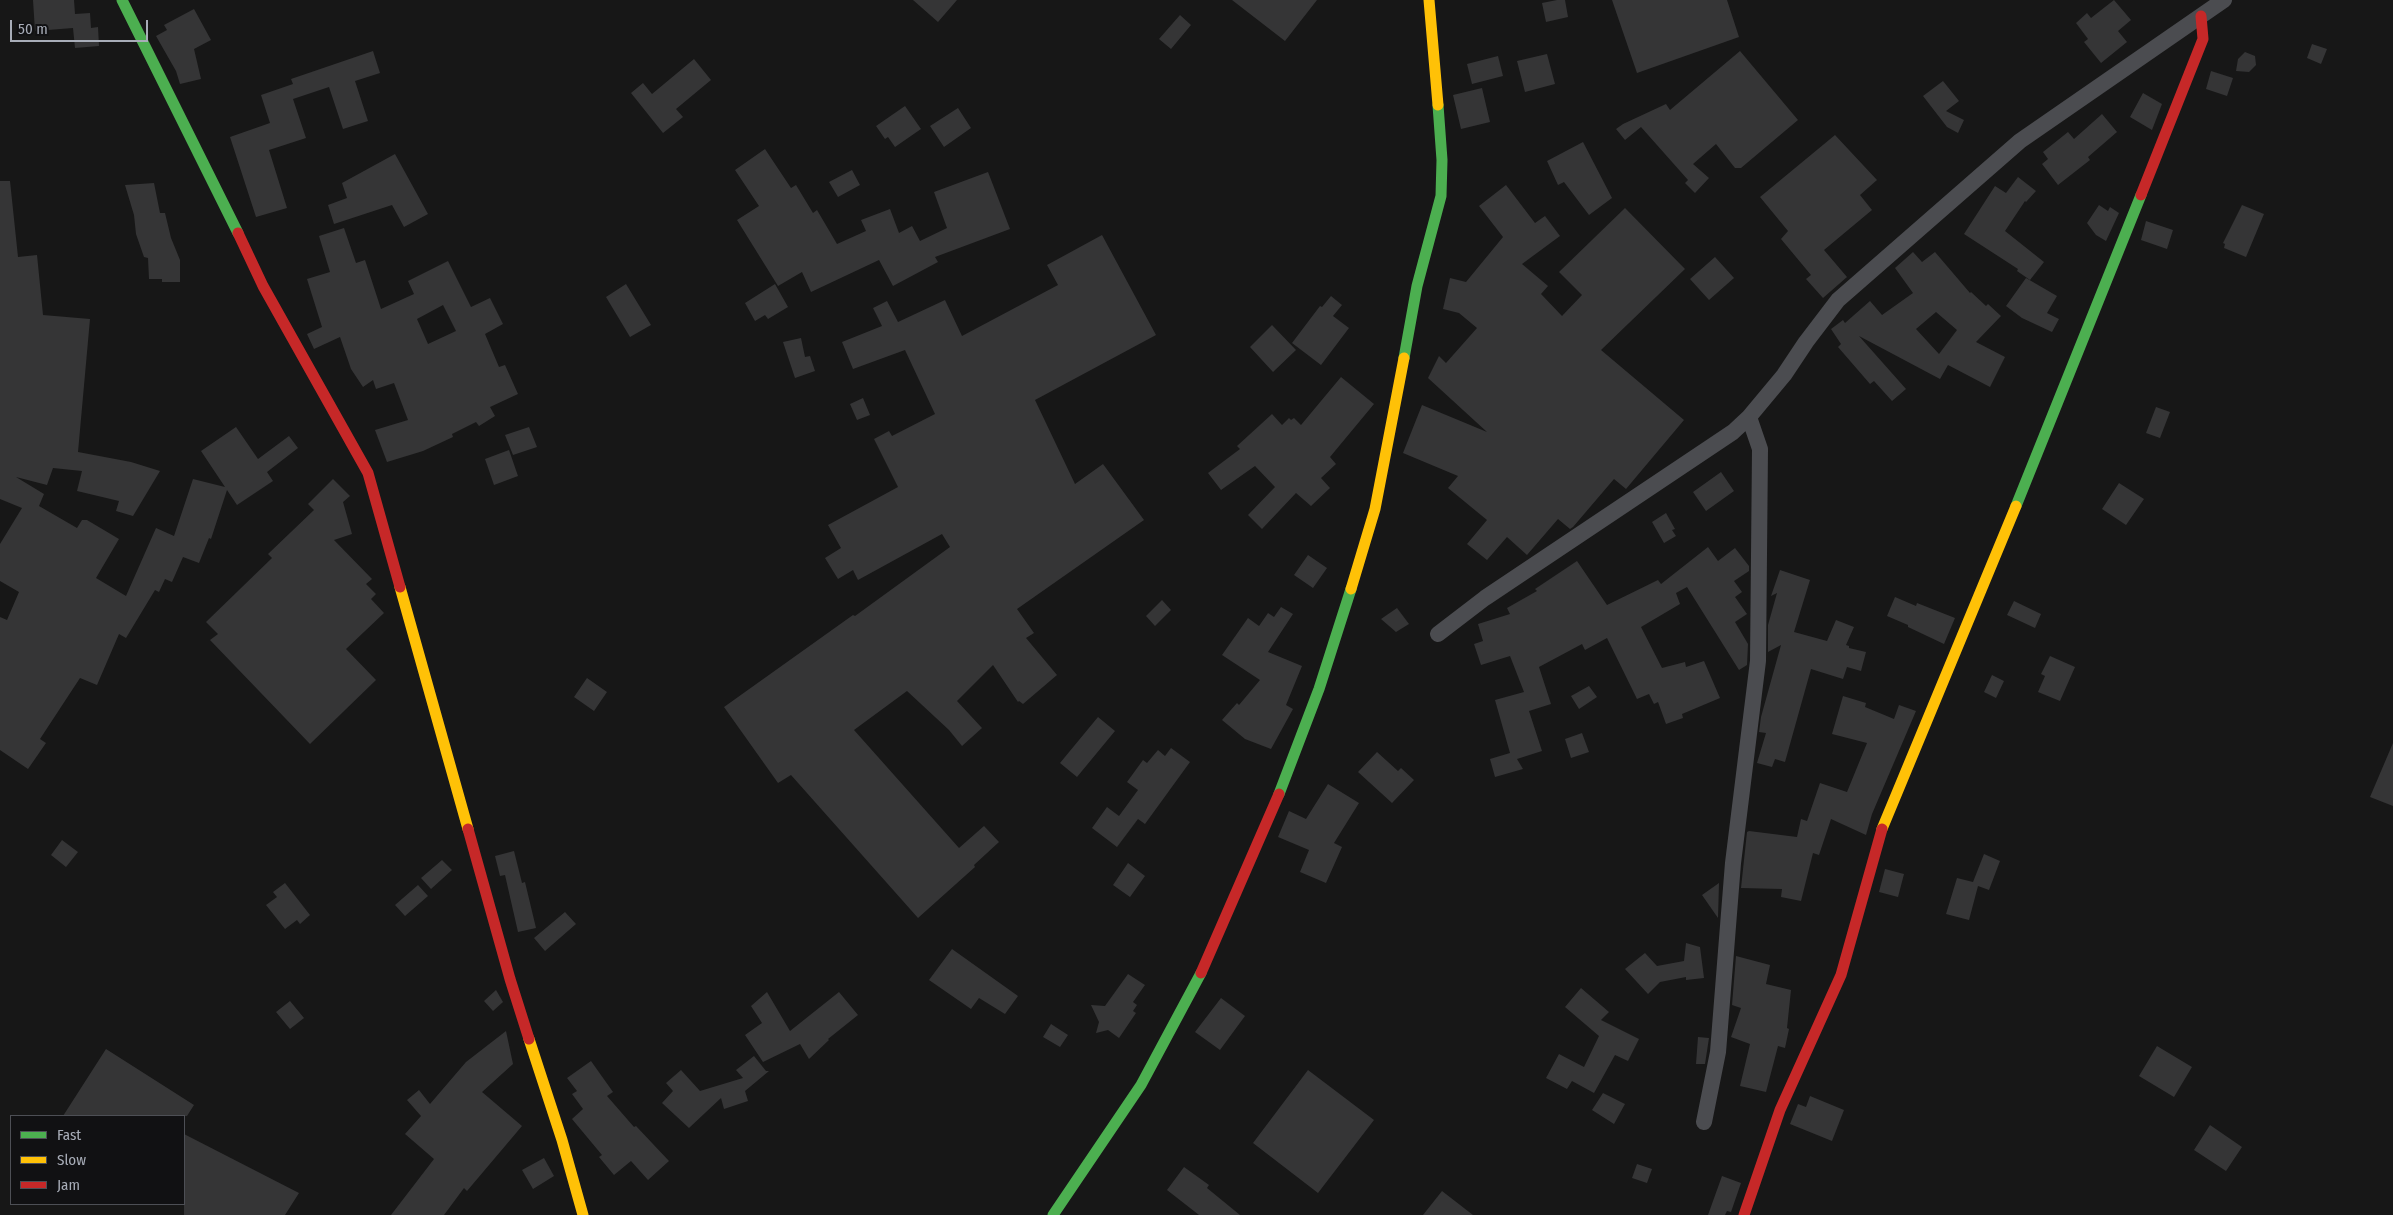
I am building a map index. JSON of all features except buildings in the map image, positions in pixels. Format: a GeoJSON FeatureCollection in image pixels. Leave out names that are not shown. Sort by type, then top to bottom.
{"type":"FeatureCollection","features":[{"type":"Feature","properties":{"kind":"street"},"geometry":{"type":"LineString","coordinates":[[122,0],[208,169],[263,286],[368,473],[507,970],[562,1140],[583,1215]]}},
{"type":"Feature","properties":{"kind":"street"},"geometry":{"type":"LineString","coordinates":[[1053,1215],[1145,1078],[1201,972],[1278,797],[1319,689],[1350,594],[1375,509],[1393,423],[1417,286],[1441,196],[1442,160],[1428,0]]}},
{"type":"Feature","properties":{"kind":"street"},"geometry":{"type":"LineString","coordinates":[[1438,634],[1485,598],[1733,432],[1749,417],[1784,375],[1838,300],[2020,141],[2224,0]]}},
{"type":"Feature","properties":{"kind":"street"},"geometry":{"type":"LineString","coordinates":[[1744,1215],[1780,1110],[1841,975],[1885,819],[1990,571],[2203,39],[2201,16]]}},
{"type":"Feature","properties":{"kind":"street"},"geometry":{"type":"LineString","coordinates":[[1704,1122],[1718,1052],[1733,863],[1758,662],[1760,449],[1749,417]]}},
{"type":"Feature","properties":{"kind":"traffic: fast"},"geometry":{"type":"LineString","coordinates":[[122,0],[238,233]]}},
{"type":"Feature","properties":{"kind":"traffic: fast"},"geometry":{"type":"LineString","coordinates":[[1404,358],[1417,286],[1441,196],[1442,160],[1438,105]]}},
{"type":"Feature","properties":{"kind":"traffic: fast"},"geometry":{"type":"LineString","coordinates":[[2016,506],[2141,195]]}},
{"type":"Feature","properties":{"kind":"traffic: fast"},"geometry":{"type":"LineString","coordinates":[[1279,794],[1319,689],[1351,589]]}},
{"type":"Feature","properties":{"kind":"traffic: fast"},"geometry":{"type":"LineString","coordinates":[[1053,1215],[1141,1085],[1201,973]]}},
{"type":"Feature","properties":{"kind":"traffic: slow"},"geometry":{"type":"LineString","coordinates":[[1429,0],[1438,105]]}},
{"type":"Feature","properties":{"kind":"traffic: slow"},"geometry":{"type":"LineString","coordinates":[[1351,589],[1375,509],[1404,358]]}},
{"type":"Feature","properties":{"kind":"traffic: slow"},"geometry":{"type":"LineString","coordinates":[[1882,829],[2016,506]]}},
{"type":"Feature","properties":{"kind":"traffic: slow"},"geometry":{"type":"LineString","coordinates":[[400,587],[468,829]]}},
{"type":"Feature","properties":{"kind":"traffic: slow"},"geometry":{"type":"LineString","coordinates":[[529,1039],[562,1140],[583,1215]]}},
{"type":"Feature","properties":{"kind":"traffic: jam"},"geometry":{"type":"LineString","coordinates":[[2141,195],[2203,39],[2201,16]]}},
{"type":"Feature","properties":{"kind":"traffic: jam"},"geometry":{"type":"LineString","coordinates":[[238,233],[263,286],[368,473],[400,587]]}},
{"type":"Feature","properties":{"kind":"traffic: jam"},"geometry":{"type":"LineString","coordinates":[[1201,973],[1279,794]]}},
{"type":"Feature","properties":{"kind":"traffic: jam"},"geometry":{"type":"LineString","coordinates":[[468,829],[510,979],[529,1039]]}},
{"type":"Feature","properties":{"kind":"traffic: jam"},"geometry":{"type":"LineString","coordinates":[[1744,1215],[1780,1110],[1841,975],[1882,829]]}}]}
